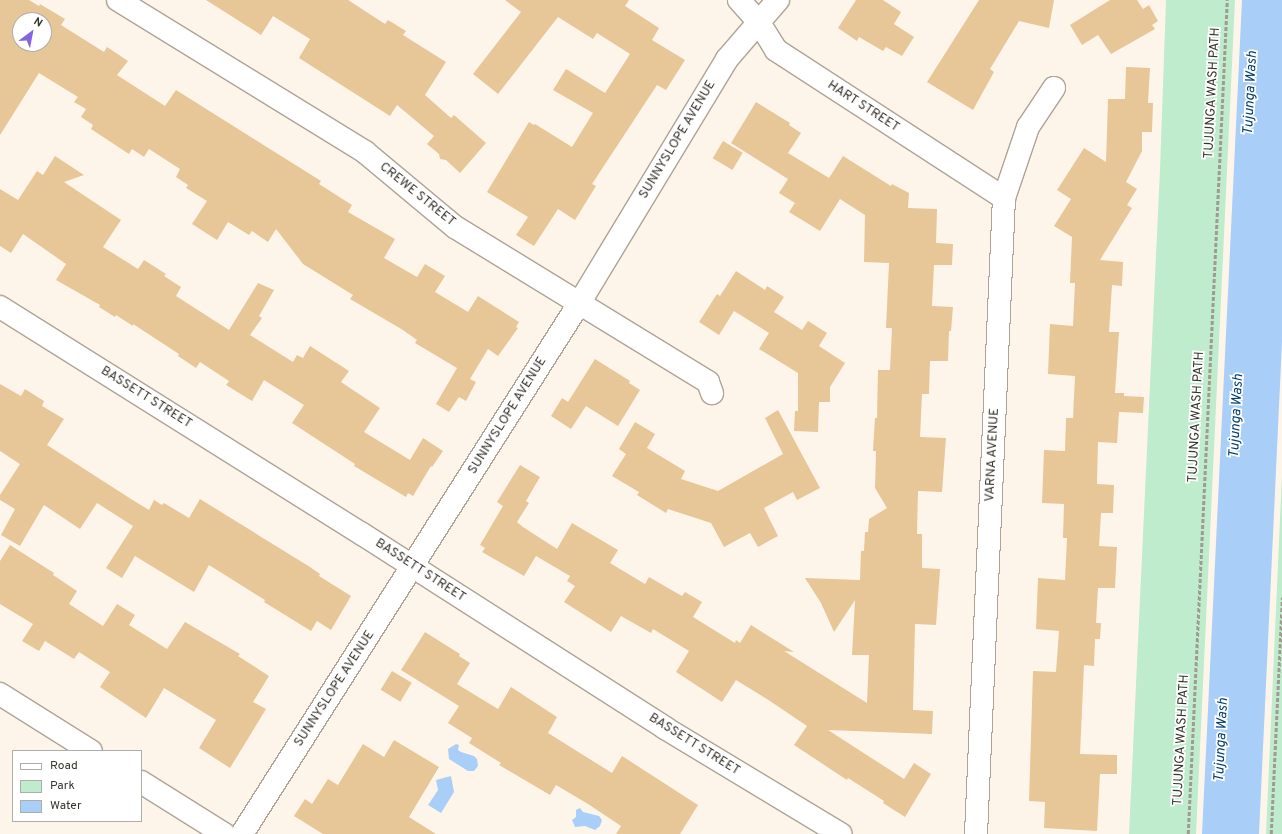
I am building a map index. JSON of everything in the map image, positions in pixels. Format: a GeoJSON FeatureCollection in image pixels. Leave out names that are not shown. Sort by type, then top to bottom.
{"type":"FeatureCollection","features":[{"type":"Feature","properties":{"kind":"street","name":"CREWE STREET"},"geometry":{"type":"LineString","coordinates":[[118,0],[365,152],[455,227],[580,302],[708,382],[712,393]]}},
{"type":"Feature","properties":{"kind":"street","name":"HART STREET"},"geometry":{"type":"LineString","coordinates":[[738,0],[758,21],[776,50],[1004,198]]}},
{"type":"Feature","properties":{"kind":"street","name":"SUNNYSLOPE AVENUE"},"geometry":{"type":"LineString","coordinates":[[242,834],[580,302],[727,59],[758,21],[778,0]]}},
{"type":"Feature","properties":{"kind":"street","name":"VARNA AVENUE"},"geometry":{"type":"LineString","coordinates":[[976,834],[1004,198],[1028,127],[1054,88]]}},
{"type":"Feature","properties":{"kind":"street","name":"BASSETT STREET"},"geometry":{"type":"LineString","coordinates":[[0,307],[413,566],[665,728],[841,834]]}},
{"type":"Feature","properties":{"kind":"street"},"geometry":{"type":"LineString","coordinates":[[0,694],[89,750]]}},
{"type":"Feature","properties":{"kind":"street"},"geometry":{"type":"LineString","coordinates":[[142,783],[224,834]]}},
{"type":"Feature","properties":{"kind":"path","name":"TUJUNGA WASH PATH"},"geometry":{"type":"LineString","coordinates":[[1188,834],[1227,0]]}},
{"type":"Feature","properties":{"kind":"path"},"geometry":{"type":"LineString","coordinates":[[1271,834],[1282,597]]}},
{"type":"Feature","properties":{"kind":"green space"},"geometry":{"type":"Polygon","coordinates":[[[1166,0],[1235,0],[1196,834],[1129,834],[1160,170],[1166,0]]]}},
{"type":"Feature","properties":{"kind":"green space"},"geometry":{"type":"Polygon","coordinates":[[[1282,474],[1282,834],[1266,834],[1282,474]]]}},
{"type":"Feature","properties":{"kind":"water","name":"Tujunga Wash"},"geometry":{"type":"Polygon","coordinates":[[[1242,0],[1282,0],[1282,342],[1259,834],[1202,834],[1242,0]]]}},
{"type":"Feature","properties":{"kind":"water"},"geometry":{"type":"Polygon","coordinates":[[[456,744],[459,745],[458,750],[474,756],[477,759],[478,766],[474,771],[468,771],[449,759],[448,749],[456,744]]]}},
{"type":"Feature","properties":{"kind":"water"},"geometry":{"type":"Polygon","coordinates":[[[451,776],[454,792],[441,813],[428,805],[438,790],[436,780],[451,776]]]}},
{"type":"Feature","properties":{"kind":"water"},"geometry":{"type":"Polygon","coordinates":[[[580,808],[583,812],[599,816],[602,820],[600,826],[595,830],[585,826],[575,827],[572,820],[576,817],[576,810],[580,808]]]}},
{"type":"Feature","properties":{"kind":"building"},"geometry":{"type":"Polygon","coordinates":[[[0,0],[29,0],[39,6],[40,4],[65,19],[61,25],[104,52],[107,47],[128,61],[117,75],[165,106],[176,90],[321,181],[319,184],[352,205],[348,212],[395,239],[384,258],[417,277],[425,264],[445,276],[435,292],[468,312],[478,296],[519,322],[516,327],[518,328],[498,356],[488,349],[470,379],[476,382],[466,401],[459,397],[449,412],[436,404],[457,368],[415,343],[417,340],[403,330],[350,299],[353,295],[303,264],[276,229],[268,242],[252,231],[249,235],[228,222],[217,240],[192,224],[207,201],[186,188],[188,185],[176,177],[180,169],[149,149],[144,157],[132,149],[129,154],[91,129],[93,125],[81,117],[86,109],[74,102],[78,97],[39,73],[0,135],[0,0]]]}},
{"type":"Feature","properties":{"kind":"building"},"geometry":{"type":"Polygon","coordinates":[[[206,0],[348,0],[385,24],[388,20],[406,31],[403,35],[446,62],[425,95],[451,118],[454,115],[486,143],[460,173],[446,160],[440,159],[439,154],[427,144],[434,136],[397,105],[390,116],[299,58],[310,39],[273,16],[261,35],[206,0]]]}},
{"type":"Feature","properties":{"kind":"building"},"geometry":{"type":"Polygon","coordinates":[[[505,0],[629,0],[625,6],[659,28],[652,40],[685,60],[666,90],[657,85],[592,184],[596,186],[575,220],[558,209],[534,246],[516,235],[528,217],[487,192],[529,122],[534,125],[535,124],[572,147],[593,113],[553,90],[566,69],[605,93],[630,54],[597,33],[593,39],[558,17],[498,94],[473,74],[521,12],[505,0]]]}},
{"type":"Feature","properties":{"kind":"building"},"geometry":{"type":"Polygon","coordinates":[[[856,0],[883,0],[901,12],[894,24],[914,37],[902,56],[886,47],[883,51],[859,37],[857,41],[838,28],[856,0]]]}},
{"type":"Feature","properties":{"kind":"building"},"geometry":{"type":"Polygon","coordinates":[[[979,0],[1054,0],[1049,28],[1019,21],[990,69],[994,72],[973,110],[927,82],[979,0]]]}},
{"type":"Feature","properties":{"kind":"building"},"geometry":{"type":"Polygon","coordinates":[[[1110,0],[1137,0],[1143,9],[1149,5],[1158,21],[1152,25],[1155,29],[1111,54],[1098,35],[1082,45],[1070,25],[1110,0]]]}},
{"type":"Feature","properties":{"kind":"building"},"geometry":{"type":"Polygon","coordinates":[[[1126,67],[1150,68],[1148,103],[1153,103],[1152,132],[1142,132],[1142,151],[1126,182],[1137,189],[1127,205],[1132,208],[1100,260],[1123,262],[1122,286],[1112,285],[1109,332],[1119,332],[1115,393],[1124,393],[1124,396],[1144,397],[1143,413],[1119,412],[1117,443],[1098,442],[1097,484],[1114,485],[1113,513],[1101,513],[1099,546],[1117,547],[1115,588],[1098,588],[1096,623],[1101,623],[1100,639],[1095,639],[1094,666],[1084,665],[1080,754],[1117,755],[1117,774],[1100,774],[1097,831],[1044,828],[1045,802],[1029,801],[1033,671],[1056,672],[1059,631],[1036,629],[1038,578],[1065,580],[1067,538],[1063,538],[1064,504],[1042,503],[1044,450],[1065,451],[1066,418],[1073,418],[1075,376],[1048,374],[1050,324],[1073,326],[1075,283],[1070,283],[1072,237],[1054,226],[1071,199],[1057,190],[1084,148],[1106,162],[1108,99],[1125,99],[1126,67]]]}},
{"type":"Feature","properties":{"kind":"building"},"geometry":{"type":"Polygon","coordinates":[[[756,102],[790,123],[789,125],[801,133],[788,153],[829,178],[843,156],[891,186],[892,184],[909,193],[908,208],[937,209],[936,243],[953,244],[952,265],[934,265],[932,306],[953,307],[951,331],[949,331],[948,361],[930,361],[929,394],[922,394],[920,437],[946,438],[942,492],[918,491],[917,534],[922,534],[922,568],[940,569],[936,625],[915,624],[913,710],[933,711],[932,734],[828,730],[904,779],[914,763],[931,774],[905,817],[883,803],[884,801],[848,778],[847,780],[794,745],[807,726],[770,701],[736,680],[722,702],[676,672],[689,651],[653,629],[651,633],[621,616],[611,632],[564,602],[575,586],[567,581],[570,576],[536,556],[524,576],[482,552],[485,548],[480,545],[503,506],[497,502],[520,465],[540,477],[526,501],[529,503],[517,522],[523,527],[557,549],[572,523],[618,550],[610,563],[645,584],[649,577],[682,596],[685,592],[702,602],[693,617],[735,643],[736,640],[740,643],[751,625],[794,652],[784,651],[867,703],[869,655],[852,655],[855,600],[834,632],[821,603],[805,578],[860,580],[861,551],[864,551],[865,532],[868,532],[869,519],[887,508],[875,488],[876,451],[873,451],[875,418],[877,418],[878,370],[890,370],[892,328],[886,328],[889,263],[864,262],[865,215],[840,199],[820,231],[789,212],[795,203],[779,193],[788,179],[731,143],[756,102]]]}},
{"type":"Feature","properties":{"kind":"building"},"geometry":{"type":"Polygon","coordinates":[[[723,141],[743,153],[732,170],[713,158],[723,141]]]}},
{"type":"Feature","properties":{"kind":"building"},"geometry":{"type":"Polygon","coordinates":[[[55,156],[84,175],[64,182],[121,220],[103,247],[138,269],[144,260],[166,274],[164,276],[181,287],[176,296],[229,330],[258,283],[274,290],[259,316],[262,318],[250,335],[293,362],[297,355],[303,358],[310,346],[349,371],[341,382],[380,408],[364,432],[410,460],[423,438],[443,451],[432,467],[431,466],[413,496],[408,493],[406,497],[354,466],[355,464],[292,423],[304,405],[264,380],[252,401],[226,385],[229,381],[200,362],[196,368],[178,356],[179,354],[133,324],[133,326],[116,315],[115,317],[99,307],[100,305],[56,280],[66,264],[23,234],[11,253],[0,246],[0,189],[18,200],[37,171],[43,175],[55,156]]]}},
{"type":"Feature","properties":{"kind":"building"},"geometry":{"type":"Polygon","coordinates":[[[736,271],[765,290],[767,286],[784,297],[774,312],[802,330],[808,321],[827,333],[819,346],[845,363],[830,387],[830,402],[819,402],[818,432],[794,431],[795,411],[798,411],[798,373],[759,349],[769,333],[734,311],[719,335],[699,322],[717,294],[720,296],[736,271]]]}},
{"type":"Feature","properties":{"kind":"building"},"geometry":{"type":"Polygon","coordinates":[[[595,359],[630,381],[629,383],[640,390],[618,426],[586,406],[571,429],[551,416],[562,398],[568,402],[595,359]]]}},
{"type":"Feature","properties":{"kind":"building"},"geometry":{"type":"Polygon","coordinates":[[[0,384],[21,396],[25,389],[44,401],[42,406],[64,419],[47,445],[149,510],[154,500],[162,505],[164,503],[189,518],[200,499],[310,567],[320,574],[319,576],[351,596],[331,630],[317,621],[311,631],[209,565],[194,592],[135,556],[122,578],[106,568],[133,526],[97,503],[80,529],[44,505],[20,546],[1,535],[15,509],[0,500],[0,495],[20,464],[0,451],[0,384]]]}},
{"type":"Feature","properties":{"kind":"building"},"geometry":{"type":"Polygon","coordinates":[[[778,410],[820,488],[797,500],[793,492],[764,508],[778,536],[758,547],[750,533],[724,547],[711,523],[668,509],[666,513],[637,495],[639,492],[612,476],[626,454],[619,449],[635,422],[655,434],[647,448],[685,471],[681,479],[718,491],[783,454],[765,418],[778,410]]]}},
{"type":"Feature","properties":{"kind":"building"},"geometry":{"type":"Polygon","coordinates":[[[10,545],[54,573],[53,575],[77,591],[69,604],[103,626],[117,604],[135,615],[129,625],[167,649],[185,622],[240,654],[238,656],[269,676],[253,702],[266,709],[230,768],[199,748],[216,720],[164,688],[146,718],[100,687],[110,672],[79,652],[74,659],[45,641],[39,651],[22,641],[33,624],[0,604],[0,561],[10,545]]]}},
{"type":"Feature","properties":{"kind":"building"},"geometry":{"type":"Polygon","coordinates":[[[425,632],[460,654],[459,656],[470,663],[457,684],[498,709],[511,687],[557,717],[548,733],[612,773],[622,756],[698,805],[680,834],[616,834],[621,826],[588,804],[556,785],[550,795],[499,765],[501,763],[469,743],[472,738],[448,723],[459,706],[401,670],[425,632]]]}},
{"type":"Feature","properties":{"kind":"building"},"geometry":{"type":"Polygon","coordinates":[[[392,671],[412,683],[400,702],[381,690],[392,671]]]}},
{"type":"Feature","properties":{"kind":"building"},"geometry":{"type":"Polygon","coordinates":[[[394,740],[439,767],[409,817],[436,834],[323,834],[294,816],[305,799],[312,804],[328,779],[338,785],[363,744],[384,757],[394,740]]]}}]}
